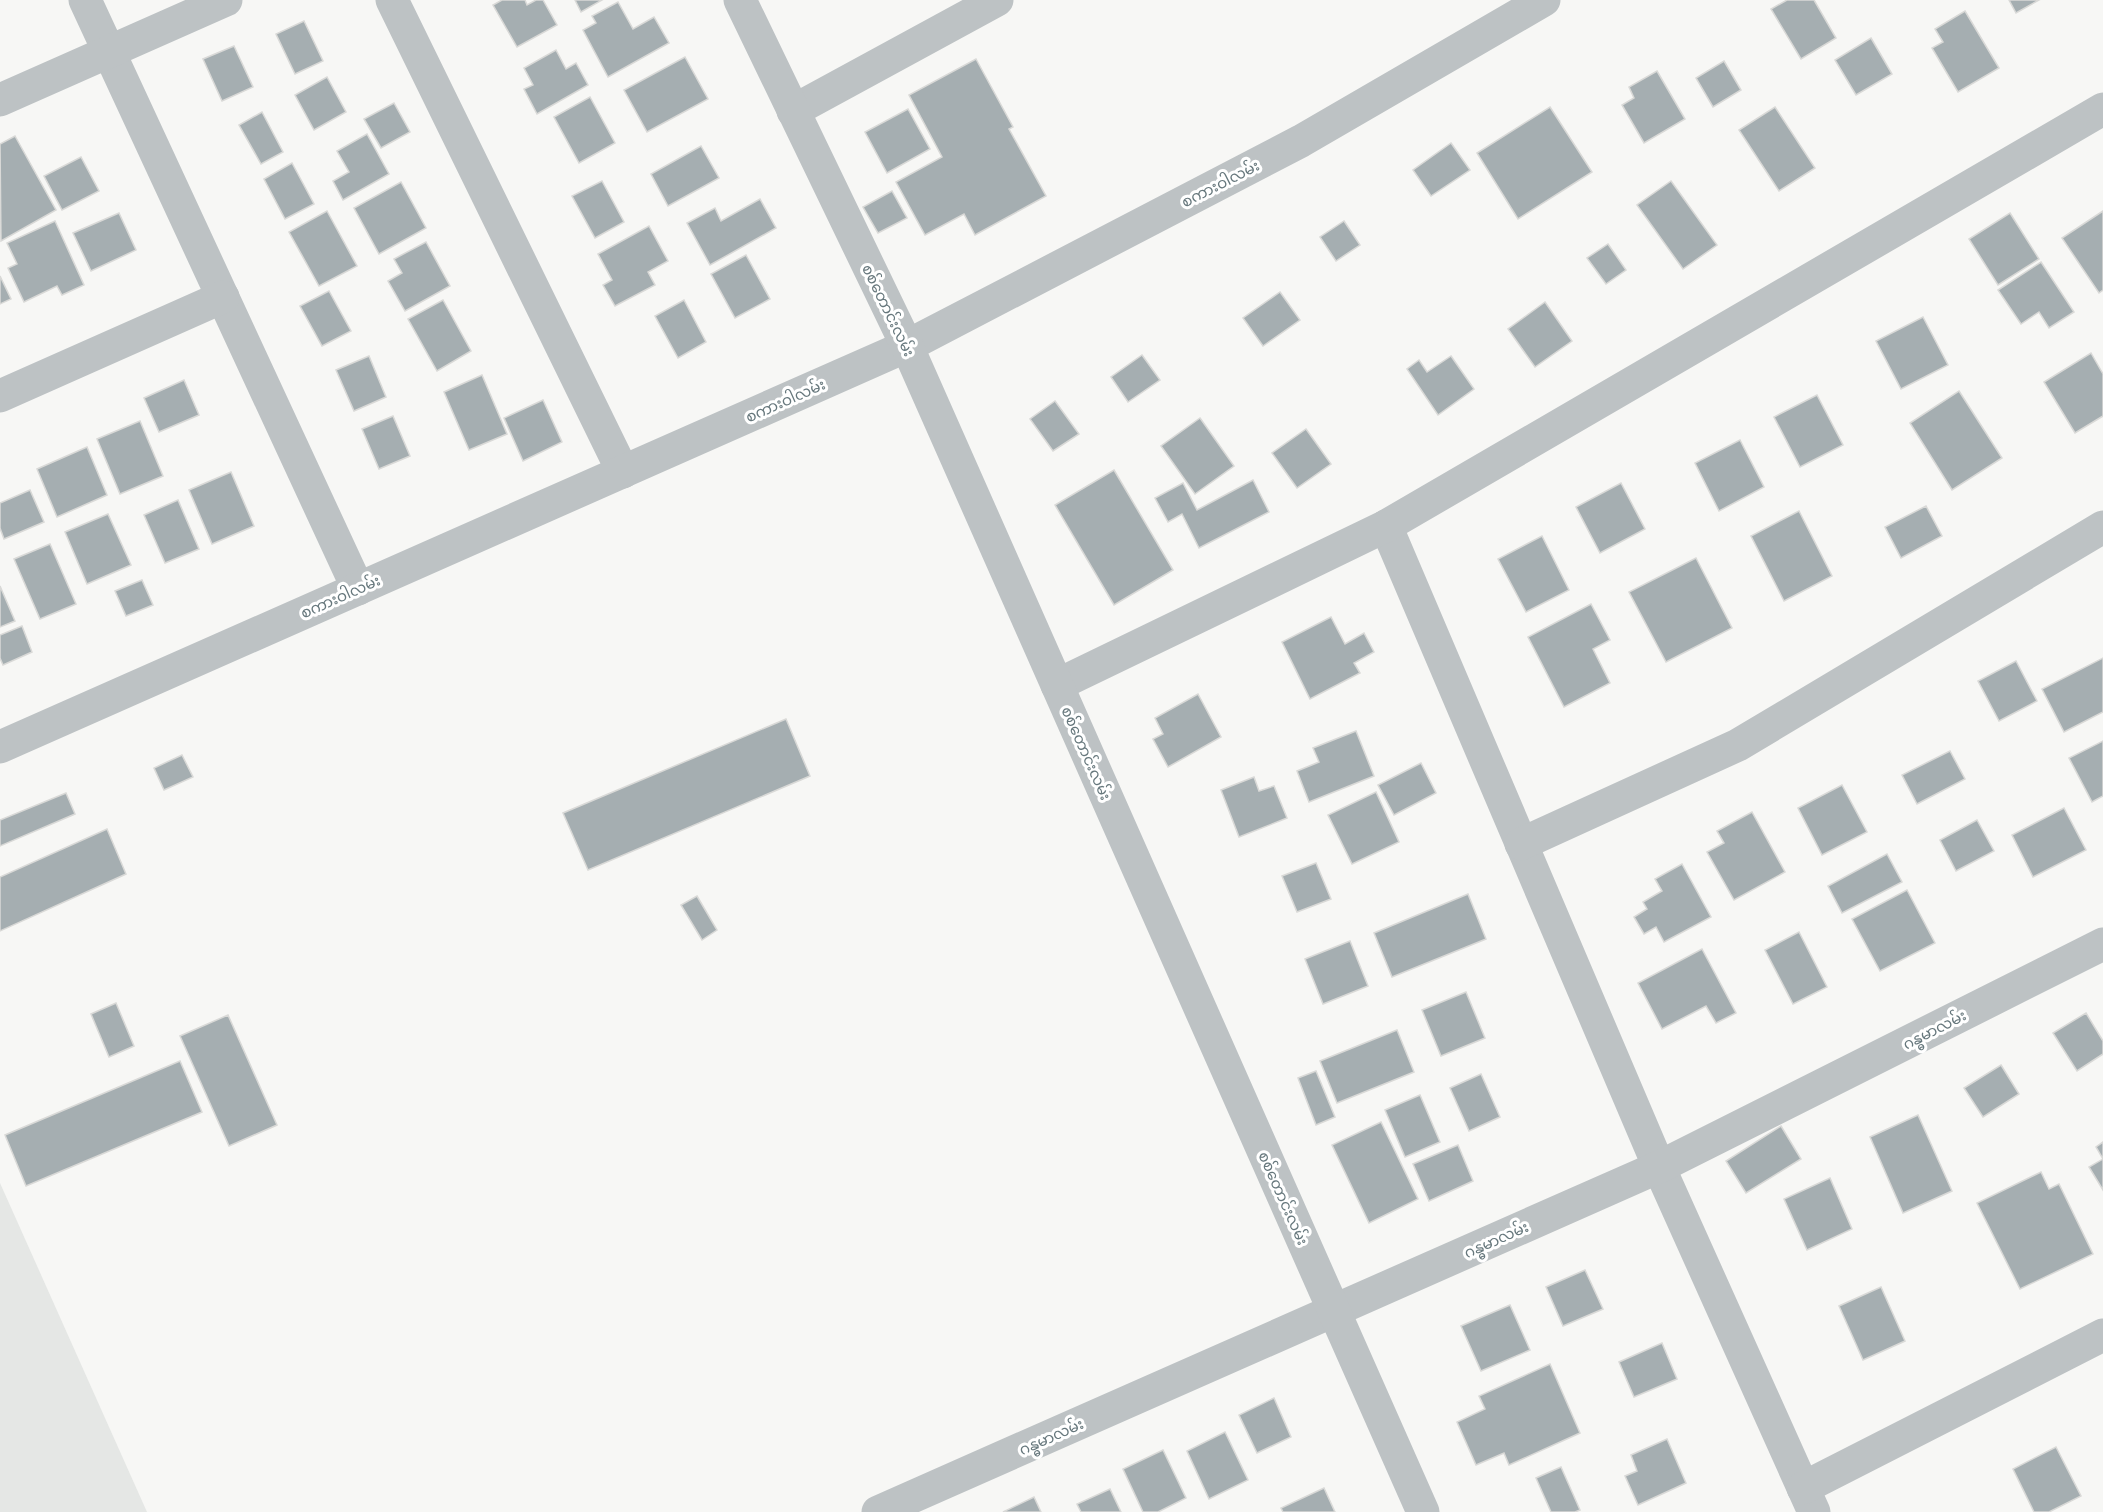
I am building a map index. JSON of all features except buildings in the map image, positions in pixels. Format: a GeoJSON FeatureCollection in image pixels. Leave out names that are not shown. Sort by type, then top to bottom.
{"type":"FeatureCollection","features":[{"type":"Feature","properties":{"kind":"street"},"geometry":{"type":"LineString","coordinates":[[85,0],[358,589]]}},
{"type":"Feature","properties":{"kind":"street"},"geometry":{"type":"LineString","coordinates":[[0,100],[226,0]]}},
{"type":"Feature","properties":{"kind":"street"},"geometry":{"type":"LineString","coordinates":[[392,0],[623,472]]}},
{"type":"Feature","properties":{"kind":"street","name":"စစ်တောင်းလမ်း"},"geometry":{"type":"LineString","coordinates":[[740,0],[907,346],[1424,1512]]}},
{"type":"Feature","properties":{"kind":"street"},"geometry":{"type":"LineString","coordinates":[[793,111],[998,0]]}},
{"type":"Feature","properties":{"kind":"street","name":"စကားဝါလမ်း"},"geometry":{"type":"LineString","coordinates":[[0,747],[907,346],[1301,141],[1544,0]]}},
{"type":"Feature","properties":{"kind":"street"},"geometry":{"type":"LineString","coordinates":[[1057,685],[1386,526],[2103,109]]}},
{"type":"Feature","properties":{"kind":"street"},"geometry":{"type":"LineString","coordinates":[[0,396],[223,297]]}},
{"type":"Feature","properties":{"kind":"street"},"geometry":{"type":"LineString","coordinates":[[1386,526],[1659,1167],[1809,1500],[2103,1335]]}},
{"type":"Feature","properties":{"kind":"street"},"geometry":{"type":"LineString","coordinates":[[1521,844],[1738,745],[2103,527]]}},
{"type":"Feature","properties":{"kind":"street","name":"ဂန္ဓမာလမ်း"},"geometry":{"type":"LineString","coordinates":[[878,1512],[1659,1167],[2103,944]]}},
{"type":"Feature","properties":{"kind":"shaded area"},"geometry":{"type":"Polygon","coordinates":[[[0,1183],[147,1512],[0,1512],[0,1183]]]}}]}
